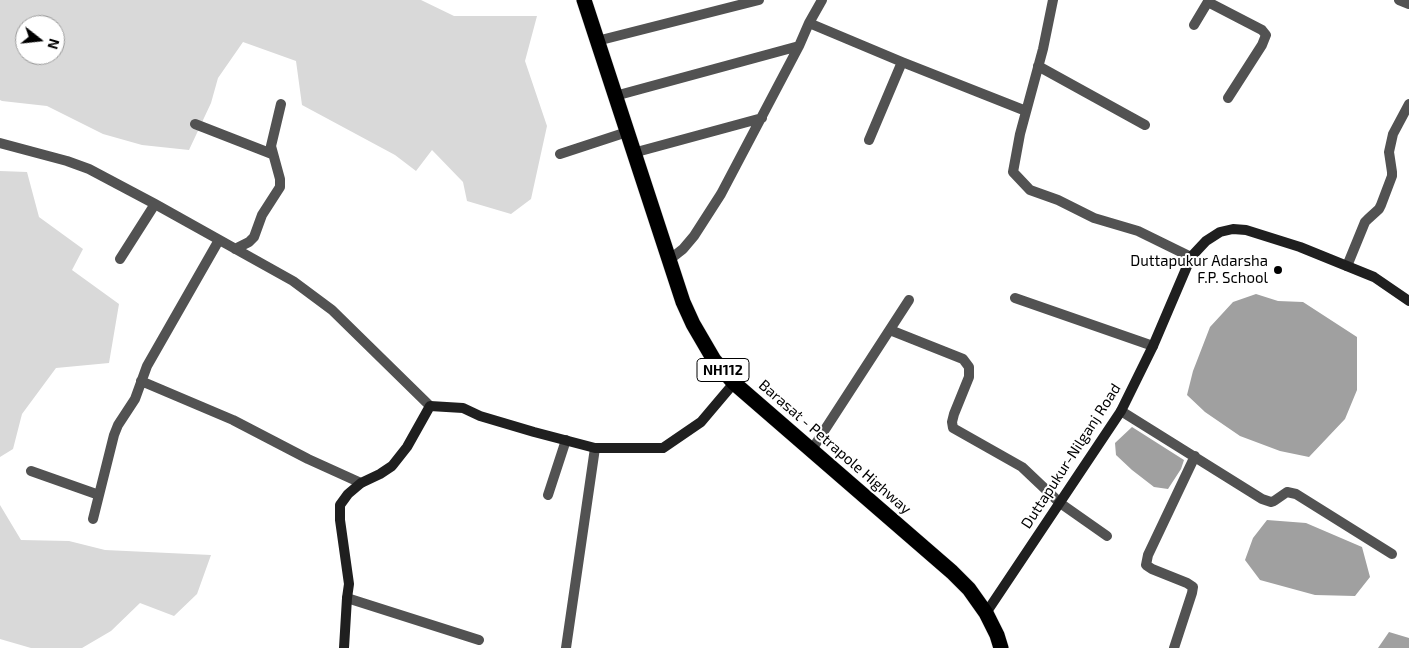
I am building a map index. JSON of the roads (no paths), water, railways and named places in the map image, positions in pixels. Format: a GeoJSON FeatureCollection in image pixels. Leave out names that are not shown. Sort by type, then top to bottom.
{"type":"FeatureCollection","features":[{"type":"Feature","properties":{"kind":"highway","name":"Barasat - Petrapole Highway"},"geometry":{"type":"LineString","coordinates":[[584,0],[683,302],[693,324],[714,360],[734,382],[952,572],[969,589],[986,613],[1001,648]]}},
{"type":"Feature","properties":{"kind":"main road","name":"Duttapukur-Nilganj Road"},"geometry":{"type":"LineString","coordinates":[[986,613],[1121,411],[1153,346],[1191,257],[1206,241],[1220,232],[1233,229],[1246,230],[1300,247],[1374,277],[1409,301]]}},
{"type":"Feature","properties":{"kind":"main road"},"geometry":{"type":"LineString","coordinates":[[344,648],[349,584],[340,520],[340,505],[348,494],[361,483],[392,466],[407,447],[430,406],[463,408],[489,419],[595,448],[663,448],[701,422],[734,382]]}},
{"type":"Feature","properties":{"kind":"street"},"geometry":{"type":"LineString","coordinates":[[597,40],[759,0]]}},
{"type":"Feature","properties":{"kind":"street"},"geometry":{"type":"LineString","coordinates":[[669,260],[688,243],[729,180],[822,0]]}},
{"type":"Feature","properties":{"kind":"street"},"geometry":{"type":"LineString","coordinates":[[1053,0],[1020,134],[1013,172],[1030,190],[1058,200],[1094,218],[1138,230],[1191,257]]}},
{"type":"Feature","properties":{"kind":"street"},"geometry":{"type":"LineString","coordinates":[[1399,0],[1409,4]]}},
{"type":"Feature","properties":{"kind":"street"},"geometry":{"type":"LineString","coordinates":[[1194,25],[1208,1],[1262,30],[1266,35],[1262,46],[1228,98]]}},
{"type":"Feature","properties":{"kind":"street"},"geometry":{"type":"LineString","coordinates":[[809,23],[1026,111]]}},
{"type":"Feature","properties":{"kind":"street"},"geometry":{"type":"LineString","coordinates":[[615,96],[799,46]]}},
{"type":"Feature","properties":{"kind":"street"},"geometry":{"type":"LineString","coordinates":[[868,140],[902,62]]}},
{"type":"Feature","properties":{"kind":"street"},"geometry":{"type":"LineString","coordinates":[[1038,66],[1144,125]]}},
{"type":"Feature","properties":{"kind":"street"},"geometry":{"type":"LineString","coordinates":[[235,248],[249,242],[254,237],[262,215],[280,187],[280,179],[272,154],[271,143],[281,104]]}},
{"type":"Feature","properties":{"kind":"street"},"geometry":{"type":"LineString","coordinates":[[1347,266],[1365,222],[1379,210],[1381,205],[1392,176],[1389,152],[1393,134],[1409,104]]}},
{"type":"Feature","properties":{"kind":"street"},"geometry":{"type":"LineString","coordinates":[[633,153],[762,118]]}},
{"type":"Feature","properties":{"kind":"street"},"geometry":{"type":"LineString","coordinates":[[195,124],[272,154]]}},
{"type":"Feature","properties":{"kind":"street"},"geometry":{"type":"LineString","coordinates":[[560,154],[626,132]]}},
{"type":"Feature","properties":{"kind":"street"},"geometry":{"type":"LineString","coordinates":[[0,143],[83,167],[155,204],[293,281],[332,310],[430,406]]}},
{"type":"Feature","properties":{"kind":"street"},"geometry":{"type":"LineString","coordinates":[[120,259],[155,204]]}},
{"type":"Feature","properties":{"kind":"street"},"geometry":{"type":"LineString","coordinates":[[93,520],[116,430],[135,398],[152,357],[219,240]]}},
{"type":"Feature","properties":{"kind":"street"},"geometry":{"type":"LineString","coordinates":[[1015,298],[1153,346]]}},
{"type":"Feature","properties":{"kind":"street"},"geometry":{"type":"LineString","coordinates":[[811,451],[908,300]]}},
{"type":"Feature","properties":{"kind":"street"},"geometry":{"type":"LineString","coordinates":[[890,330],[963,359],[968,367],[969,377],[954,414],[952,428],[1022,467],[1060,503],[1107,536]]}},
{"type":"Feature","properties":{"kind":"street"},"geometry":{"type":"LineString","coordinates":[[141,381],[233,420],[314,462],[361,483]]}},
{"type":"Feature","properties":{"kind":"street"},"geometry":{"type":"LineString","coordinates":[[1121,411],[1262,499],[1274,502],[1287,492],[1296,494],[1392,554]]}},
{"type":"Feature","properties":{"kind":"street"},"geometry":{"type":"LineString","coordinates":[[548,495],[566,440]]}},
{"type":"Feature","properties":{"kind":"street"},"geometry":{"type":"LineString","coordinates":[[566,648],[595,448]]}},
{"type":"Feature","properties":{"kind":"street"},"geometry":{"type":"LineString","coordinates":[[1174,648],[1193,587],[1152,570],[1146,564],[1148,555],[1195,456]]}},
{"type":"Feature","properties":{"kind":"street"},"geometry":{"type":"LineString","coordinates":[[31,471],[99,495]]}},
{"type":"Feature","properties":{"kind":"street"},"geometry":{"type":"LineString","coordinates":[[347,598],[479,640]]}},
{"type":"Feature","properties":{"kind":"place","name":"Duttapukur Adarsha F.P. School"},"geometry":{"type":"Point","coordinates":[1278,270]}}]}
